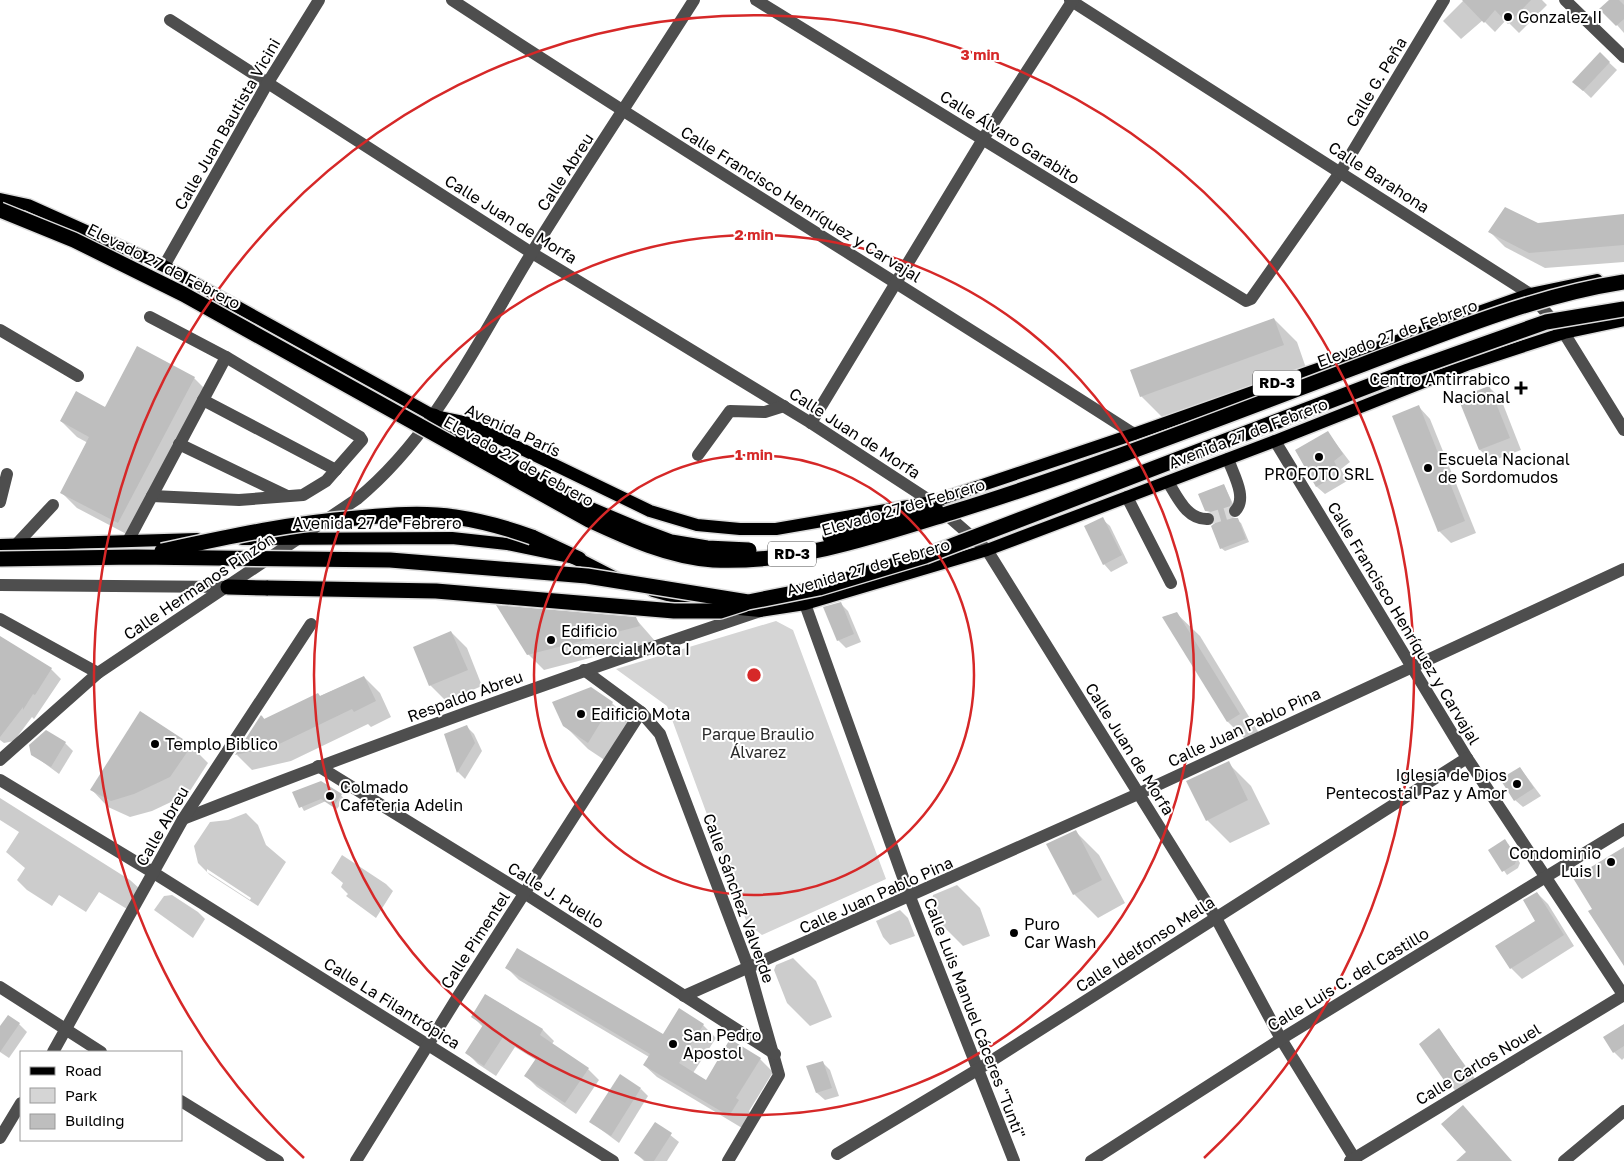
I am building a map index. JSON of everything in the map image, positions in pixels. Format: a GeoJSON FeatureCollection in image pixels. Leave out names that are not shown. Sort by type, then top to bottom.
{"type":"FeatureCollection","features":[{"type":"Feature","properties":{"kind":"highway","name":"Elevado 27 de Febrero"},"geometry":{"type":"LineString","coordinates":[[0,210],[74,240],[182,294],[589,520],[634,540],[679,555],[712,560],[782,556],[822,549],[888,532],[982,503],[1145,445],[1483,319],[1566,294],[1624,282]]}},
{"type":"Feature","properties":{"kind":"highway","name":"RD-3"},"geometry":{"type":"LineString","coordinates":[[0,558],[136,556],[390,560],[587,576],[754,606],[924,556],[1408,371],[1546,322],[1624,309]]}},
{"type":"Feature","properties":{"kind":"highway"},"geometry":{"type":"LineString","coordinates":[[434,416],[463,438],[587,508],[671,542],[707,548],[778,550],[816,542],[903,514],[982,503]]}},
{"type":"Feature","properties":{"kind":"highway"},"geometry":{"type":"LineString","coordinates":[[136,556],[274,527],[397,515],[454,517],[498,525],[532,537],[579,559]]}},
{"type":"Feature","properties":{"kind":"highway"},"geometry":{"type":"LineString","coordinates":[[228,587],[436,591],[674,611],[720,611],[754,606]]}},
{"type":"Feature","properties":{"kind":"main road","name":"Avenida París"},"geometry":{"type":"LineString","coordinates":[[0,199],[28,206],[164,266],[434,416],[468,423],[650,511],[697,524],[740,529],[776,529],[932,502]]}},
{"type":"Feature","properties":{"kind":"main road","name":"RD-3"},"geometry":{"type":"LineString","coordinates":[[932,502],[1134,434],[1530,294],[1624,275]]}},
{"type":"Feature","properties":{"kind":"main road","name":"Avenida 27 de Febrero"},"geometry":{"type":"LineString","coordinates":[[0,545],[301,538],[452,538],[506,544],[579,559],[618,579],[674,599],[707,606],[804,604],[987,550],[1275,441],[1469,364],[1564,333],[1624,320]]}},
{"type":"Feature","properties":{"kind":"street","name":"Calle Juan Bautista Vicini"},"geometry":{"type":"LineString","coordinates":[[164,266],[267,84],[319,0]]}},
{"type":"Feature","properties":{"kind":"street","name":"Calle Francisco Henríquez y Carvajal"},"geometry":{"type":"LineString","coordinates":[[452,0],[623,112],[896,282],[1134,434]]}},
{"type":"Feature","properties":{"kind":"street","name":"Calle Abreu"},"geometry":{"type":"LineString","coordinates":[[434,416],[532,253],[694,0]]}},
{"type":"Feature","properties":{"kind":"street","name":"Calle Álvaro Garabito"},"geometry":{"type":"LineString","coordinates":[[756,0],[1246,301]]}},
{"type":"Feature","properties":{"kind":"street","name":"Calle G. Peña"},"geometry":{"type":"LineString","coordinates":[[1246,301],[1251,298],[1341,171],[1444,0]]}},
{"type":"Feature","properties":{"kind":"street"},"geometry":{"type":"LineString","coordinates":[[1565,0],[1624,58]]}},
{"type":"Feature","properties":{"kind":"street"},"geometry":{"type":"LineString","coordinates":[[811,423],[983,139],[1072,1]]}},
{"type":"Feature","properties":{"kind":"street","name":"Calle Barahona"},"geometry":{"type":"LineString","coordinates":[[1072,1],[1341,171],[1530,294],[1564,333],[1624,430]]}},
{"type":"Feature","properties":{"kind":"street","name":"Calle Juan de Morfa"},"geometry":{"type":"LineString","coordinates":[[170,20],[532,253],[811,423],[932,502],[987,550],[1216,918],[1281,1039],[1353,1160]]}},
{"type":"Feature","properties":{"kind":"street"},"geometry":{"type":"LineString","coordinates":[[150,317],[226,357],[360,437],[362,440],[359,446],[336,470],[312,492],[290,497],[238,500],[152,496]]}},
{"type":"Feature","properties":{"kind":"street"},"geometry":{"type":"LineString","coordinates":[[0,330],[78,376]]}},
{"type":"Feature","properties":{"kind":"street"},"geometry":{"type":"LineString","coordinates":[[128,541],[226,357]]}},
{"type":"Feature","properties":{"kind":"street"},"geometry":{"type":"LineString","coordinates":[[203,400],[336,470]]}},
{"type":"Feature","properties":{"kind":"street"},"geometry":{"type":"LineString","coordinates":[[698,456],[730,411],[765,412],[784,406]]}},
{"type":"Feature","properties":{"kind":"street","name":"Calle Hermanos Pinzón"},"geometry":{"type":"LineString","coordinates":[[0,760],[98,673],[301,538],[371,488],[434,416]]}},
{"type":"Feature","properties":{"kind":"street","name":"Calle Francisco Henríquez y Carvajal"},"geometry":{"type":"LineString","coordinates":[[1275,441],[1467,758],[1624,995]]}},
{"type":"Feature","properties":{"kind":"street"},"geometry":{"type":"LineString","coordinates":[[179,444],[290,497]]}},
{"type":"Feature","properties":{"kind":"street"},"geometry":{"type":"LineString","coordinates":[[1228,459],[1241,494],[1239,506],[1235,511]]}},
{"type":"Feature","properties":{"kind":"street"},"geometry":{"type":"LineString","coordinates":[[0,502],[7,474]]}},
{"type":"Feature","properties":{"kind":"street"},"geometry":{"type":"LineString","coordinates":[[1168,482],[1186,511],[1200,519],[1208,519]]}},
{"type":"Feature","properties":{"kind":"street"},"geometry":{"type":"LineString","coordinates":[[1127,497],[1171,583]]}},
{"type":"Feature","properties":{"kind":"street"},"geometry":{"type":"LineString","coordinates":[[0,558],[17,545],[53,505]]}},
{"type":"Feature","properties":{"kind":"street","name":"Calle Juan Pablo Pina"},"geometry":{"type":"LineString","coordinates":[[684,996],[749,969],[1138,794],[1624,569]]}},
{"type":"Feature","properties":{"kind":"street"},"geometry":{"type":"LineString","coordinates":[[0,585],[228,587]]}},
{"type":"Feature","properties":{"kind":"street","name":"Calle Luis Manuel Cáceres \"Tunti\""},"geometry":{"type":"LineString","coordinates":[[804,604],[910,897],[1014,1161]]}},
{"type":"Feature","properties":{"kind":"street","name":"Respaldo Abreu"},"geometry":{"type":"LineString","coordinates":[[183,819],[318,766],[584,670],[754,606]]}},
{"type":"Feature","properties":{"kind":"street"},"geometry":{"type":"LineString","coordinates":[[0,618],[98,673]]}},
{"type":"Feature","properties":{"kind":"street","name":"Calle Abreu"},"geometry":{"type":"LineString","coordinates":[[53,1051],[66,1031],[183,819],[311,624]]}},
{"type":"Feature","properties":{"kind":"street","name":"Calle Sánchez Valverde"},"geometry":{"type":"LineString","coordinates":[[584,670],[641,712],[660,734],[749,969],[775,1054],[779,1075],[728,1161]]}},
{"type":"Feature","properties":{"kind":"street","name":"Calle Pimentel"},"geometry":{"type":"LineString","coordinates":[[356,1161],[524,893],[641,712]]}},
{"type":"Feature","properties":{"kind":"street","name":"Calle Idelfonso Mella"},"geometry":{"type":"LineString","coordinates":[[838,1154],[977,1070],[1467,758]]}},
{"type":"Feature","properties":{"kind":"street","name":"Calle J. Puello"},"geometry":{"type":"LineString","coordinates":[[318,766],[524,893],[775,1054]]}},
{"type":"Feature","properties":{"kind":"street","name":"Calle La Filantrópica"},"geometry":{"type":"LineString","coordinates":[[0,780],[154,873],[613,1161]]}},
{"type":"Feature","properties":{"kind":"street","name":"Calle Luis C. del Castillo"},"geometry":{"type":"LineString","coordinates":[[1091,1161],[1281,1039],[1624,829]]}},
{"type":"Feature","properties":{"kind":"street"},"geometry":{"type":"LineString","coordinates":[[0,987],[99,1051]]}},
{"type":"Feature","properties":{"kind":"street","name":"Calle Carlos Nouel"},"geometry":{"type":"LineString","coordinates":[[1353,1160],[1624,995]]}},
{"type":"Feature","properties":{"kind":"street"},"geometry":{"type":"LineString","coordinates":[[182,1103],[278,1161]]}},
{"type":"Feature","properties":{"kind":"street"},"geometry":{"type":"LineString","coordinates":[[0,1138],[20,1105]]}},
{"type":"Feature","properties":{"kind":"street"},"geometry":{"type":"LineString","coordinates":[[1564,1161],[1624,1111]]}},
{"type":"Feature","properties":{"kind":"green space","name":"Parque Braulio Álvarez"},"geometry":{"type":"Polygon","coordinates":[[[776,621],[793,630],[886,879],[762,935],[747,923],[667,706],[616,669],[776,621]]]}},
{"type":"Feature","properties":{"kind":"building","name":"Gonzalez II"},"geometry":{"type":"Polygon","coordinates":[[[1462,0],[1531,0],[1508,24],[1495,10],[1484,23],[1462,0]]]}},
{"type":"Feature","properties":{"kind":"building"},"geometry":{"type":"Polygon","coordinates":[[[1609,0],[1619,0],[1624,5],[1624,19],[1616,26],[1599,9],[1609,0]]]}},
{"type":"Feature","properties":{"kind":"building"},"geometry":{"type":"Polygon","coordinates":[[[1600,52],[1610,62],[1583,91],[1572,82],[1600,52]]]}},
{"type":"Feature","properties":{"kind":"building"},"geometry":{"type":"Polygon","coordinates":[[[1505,207],[1538,223],[1624,214],[1624,245],[1529,253],[1488,232],[1505,207]]]}},
{"type":"Feature","properties":{"kind":"building"},"geometry":{"type":"Polygon","coordinates":[[[1274,318],[1284,345],[1140,397],[1130,370],[1274,318]]]}},
{"type":"Feature","properties":{"kind":"building"},"geometry":{"type":"Polygon","coordinates":[[[137,346],[195,377],[118,523],[60,493],[89,437],[60,421],[76,391],[105,407],[137,346]]]}},
{"type":"Feature","properties":{"kind":"building"},"geometry":{"type":"Polygon","coordinates":[[[1489,386],[1510,438],[1479,450],[1458,398],[1489,386]]]}},
{"type":"Feature","properties":{"kind":"building","name":"Escuela Nacional de Sordomudos"},"geometry":{"type":"Polygon","coordinates":[[[1419,405],[1465,521],[1438,532],[1392,416],[1419,405]]]}},
{"type":"Feature","properties":{"kind":"building","name":"PROFOTO SRL"},"geometry":{"type":"Polygon","coordinates":[[[1328,431],[1343,454],[1334,461],[1340,473],[1316,487],[1295,450],[1328,431]]]}},
{"type":"Feature","properties":{"kind":"building"},"geometry":{"type":"Polygon","coordinates":[[[1224,484],[1231,501],[1228,514],[1231,518],[1238,518],[1246,539],[1220,549],[1211,526],[1215,523],[1216,516],[1212,512],[1205,511],[1198,494],[1224,484]]]}},
{"type":"Feature","properties":{"kind":"building"},"geometry":{"type":"Polygon","coordinates":[[[1103,517],[1122,555],[1103,565],[1084,526],[1103,517]]]}},
{"type":"Feature","properties":{"kind":"building"},"geometry":{"type":"Polygon","coordinates":[[[841,602],[854,634],[837,641],[823,607],[841,602]]]}},
{"type":"Feature","properties":{"kind":"building","name":"Edificio Comercial Mota I"},"geometry":{"type":"Polygon","coordinates":[[[496,605],[636,617],[640,626],[527,655],[496,605]]]}},
{"type":"Feature","properties":{"kind":"building"},"geometry":{"type":"Polygon","coordinates":[[[1177,612],[1240,714],[1227,722],[1162,617],[1177,612]]]}},
{"type":"Feature","properties":{"kind":"building"},"geometry":{"type":"Polygon","coordinates":[[[451,631],[468,670],[429,686],[413,647],[451,631]]]}},
{"type":"Feature","properties":{"kind":"building"},"geometry":{"type":"Polygon","coordinates":[[[0,636],[52,668],[35,695],[33,694],[23,710],[23,707],[0,737],[0,636]]]}},
{"type":"Feature","properties":{"kind":"building"},"geometry":{"type":"Polygon","coordinates":[[[364,676],[376,701],[354,712],[352,709],[275,746],[235,755],[261,715],[264,719],[318,693],[320,696],[364,676]]]}},
{"type":"Feature","properties":{"kind":"building","name":"Edificio Mota"},"geometry":{"type":"Polygon","coordinates":[[[591,687],[613,702],[588,743],[563,726],[552,702],[591,687]]]}},
{"type":"Feature","properties":{"kind":"building"},"geometry":{"type":"Polygon","coordinates":[[[140,711],[192,745],[170,777],[134,794],[111,801],[90,790],[140,711]]]}},
{"type":"Feature","properties":{"kind":"building"},"geometry":{"type":"Polygon","coordinates":[[[467,725],[475,743],[457,773],[444,734],[467,725]]]}},
{"type":"Feature","properties":{"kind":"building"},"geometry":{"type":"Polygon","coordinates":[[[46,730],[66,742],[51,767],[31,755],[29,745],[46,730]]]}},
{"type":"Feature","properties":{"kind":"building"},"geometry":{"type":"Polygon","coordinates":[[[1229,761],[1248,800],[1206,821],[1186,781],[1229,761]]]}},
{"type":"Feature","properties":{"kind":"building","name":"Iglesia de Dios Pentecostal Paz y Amor"},"geometry":{"type":"Polygon","coordinates":[[[1520,767],[1534,788],[1514,801],[1500,779],[1520,767]]]}},
{"type":"Feature","properties":{"kind":"building"},"geometry":{"type":"Polygon","coordinates":[[[321,781],[342,794],[333,807],[321,799],[299,808],[292,792],[321,781]]]}},
{"type":"Feature","properties":{"kind":"building"},"geometry":{"type":"Polygon","coordinates":[[[1076,830],[1102,880],[1073,895],[1046,844],[1076,830]]]}},
{"type":"Feature","properties":{"kind":"building"},"geometry":{"type":"Polygon","coordinates":[[[1505,839],[1517,858],[1515,864],[1502,872],[1488,850],[1505,839]]]}},
{"type":"Feature","properties":{"kind":"building"},"geometry":{"type":"Polygon","coordinates":[[[1624,847],[1624,966],[1588,911],[1592,909],[1573,878],[1624,847]]]}},
{"type":"Feature","properties":{"kind":"building"},"geometry":{"type":"Polygon","coordinates":[[[1537,892],[1564,935],[1510,969],[1495,946],[1535,921],[1523,900],[1537,892]]]}},
{"type":"Feature","properties":{"kind":"building"},"geometry":{"type":"Polygon","coordinates":[[[517,948],[663,1034],[679,1008],[704,1024],[679,1063],[706,1080],[730,1039],[761,1058],[736,1098],[739,1100],[729,1116],[643,1065],[650,1054],[505,968],[517,948]]]}},
{"type":"Feature","properties":{"kind":"building"},"geometry":{"type":"Polygon","coordinates":[[[485,994],[543,1029],[540,1035],[589,1068],[565,1103],[524,1076],[537,1057],[503,1037],[484,1066],[465,1053],[483,1025],[471,1017],[485,994]]]}},
{"type":"Feature","properties":{"kind":"building"},"geometry":{"type":"Polygon","coordinates":[[[8,1015],[20,1023],[0,1052],[0,1026],[8,1015]]]}},
{"type":"Feature","properties":{"kind":"building"},"geometry":{"type":"Polygon","coordinates":[[[1624,1024],[1624,1046],[1613,1053],[1603,1037],[1624,1024]]]}},
{"type":"Feature","properties":{"kind":"building"},"geometry":{"type":"Polygon","coordinates":[[[1439,1028],[1469,1072],[1448,1086],[1419,1044],[1439,1028]]]}},
{"type":"Feature","properties":{"kind":"building"},"geometry":{"type":"Polygon","coordinates":[[[823,1061],[832,1088],[816,1093],[806,1066],[823,1061]]]}},
{"type":"Feature","properties":{"kind":"building"},"geometry":{"type":"Polygon","coordinates":[[[620,1074],[641,1088],[611,1136],[589,1122],[620,1074]]]}},
{"type":"Feature","properties":{"kind":"building"},"geometry":{"type":"Polygon","coordinates":[[[1463,1105],[1512,1161],[1456,1161],[1466,1152],[1441,1124],[1463,1105]]]}},
{"type":"Feature","properties":{"kind":"building"},"geometry":{"type":"Polygon","coordinates":[[[655,1122],[672,1133],[654,1161],[646,1161],[634,1153],[655,1122]]]}},
{"type":"Feature","properties":{"kind":"tunnel"},"geometry":{"type":"LineString","coordinates":[[1208,519],[1235,511]]}},
{"type":"Feature","properties":{"kind":"place","name":"Gonzalez II"},"geometry":{"type":"Point","coordinates":[1508,17]}},
{"type":"Feature","properties":{"kind":"place","name":"Centro Antirrabico Nacional"},"geometry":{"type":"Point","coordinates":[1521,388]}},
{"type":"Feature","properties":{"kind":"place","name":"PROFOTO SRL"},"geometry":{"type":"Point","coordinates":[1319,457]}},
{"type":"Feature","properties":{"kind":"place","name":"Escuela Nacional de Sordomudos"},"geometry":{"type":"Point","coordinates":[1428,468]}},
{"type":"Feature","properties":{"kind":"place","name":"Edificio Comercial Mota I"},"geometry":{"type":"Point","coordinates":[551,640]}},
{"type":"Feature","properties":{"kind":"place","name":"Edificio Mota"},"geometry":{"type":"Point","coordinates":[581,714]}},
{"type":"Feature","properties":{"kind":"place","name":"Templo Biblico"},"geometry":{"type":"Point","coordinates":[155,744]}},
{"type":"Feature","properties":{"kind":"place","name":"Iglesia de Dios Pentecostal Paz y Amor"},"geometry":{"type":"Point","coordinates":[1517,784]}},
{"type":"Feature","properties":{"kind":"place","name":"Colmado Cafeteria Adelin"},"geometry":{"type":"Point","coordinates":[330,796]}},
{"type":"Feature","properties":{"kind":"place","name":"Condominio Luis I"},"geometry":{"type":"Point","coordinates":[1611,862]}},
{"type":"Feature","properties":{"kind":"place","name":"Puro Car Wash"},"geometry":{"type":"Point","coordinates":[1014,933]}},
{"type":"Feature","properties":{"kind":"place","name":"San Pedro Apostol"},"geometry":{"type":"Point","coordinates":[673,1044]}}]}
